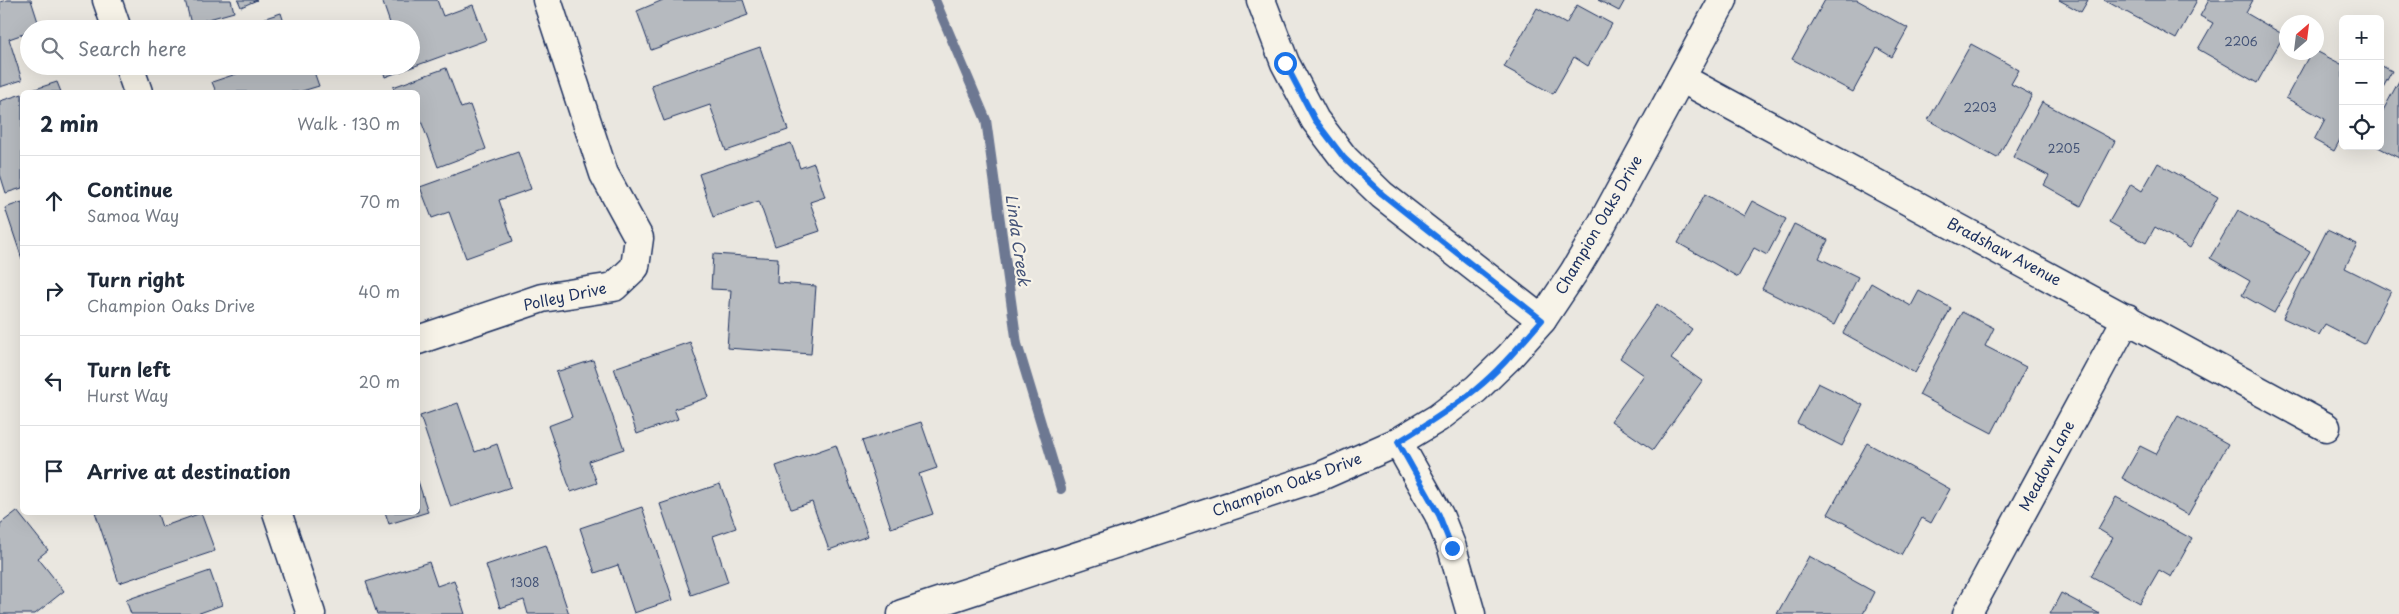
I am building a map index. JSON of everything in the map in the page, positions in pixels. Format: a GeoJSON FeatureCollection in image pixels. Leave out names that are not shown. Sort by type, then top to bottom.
{"type":"FeatureCollection","features":[{"type":"Feature","properties":{"kind":"street"},"geometry":{"type":"LineString","coordinates":[[107,0],[114,20]]}},
{"type":"Feature","properties":{"kind":"street","name":"Polley Drive"},"geometry":{"type":"LineString","coordinates":[[420,339],[542,298],[614,287],[635,267],[639,238],[604,174],[547,0]]}},
{"type":"Feature","properties":{"kind":"street"},"geometry":{"type":"LineString","coordinates":[[1260,0],[1285,63],[1315,120],[1344,158],[1382,194],[1542,320]]}},
{"type":"Feature","properties":{"kind":"street","name":"Champion Oaks Drive"},"geometry":{"type":"LineString","coordinates":[[902,614],[1321,476],[1398,442],[1438,418],[1476,389],[1510,356],[1542,320],[1579,264],[1723,0]]}},
{"type":"Feature","properties":{"kind":"street"},"geometry":{"type":"LineString","coordinates":[[132,75],[137,90]]}},
{"type":"Feature","properties":{"kind":"street","name":"Bradshaw Avenue"},"geometry":{"type":"LineString","coordinates":[[1681,78],[2326,427]]}},
{"type":"Feature","properties":{"kind":"street","name":"Meadow Lane"},"geometry":{"type":"LineString","coordinates":[[1967,614],[2127,318]]}},
{"type":"Feature","properties":{"kind":"street"},"geometry":{"type":"LineString","coordinates":[[1398,442],[1439,515],[1452,548],[1471,614]]}},
{"type":"Feature","properties":{"kind":"street"},"geometry":{"type":"LineString","coordinates":[[278,515],[311,614]]}},
{"type":"Feature","properties":{"kind":"building"},"geometry":{"type":"Polygon","coordinates":[[[7,0],[31,0],[37,20],[20,20],[20,35],[9,39],[22,80],[0,87],[0,2],[7,0]]]}},
{"type":"Feature","properties":{"kind":"building"},"geometry":{"type":"Polygon","coordinates":[[[185,0],[231,0],[234,12],[205,20],[190,20],[185,0]]]}},
{"type":"Feature","properties":{"kind":"building"},"geometry":{"type":"Polygon","coordinates":[[[238,0],[257,0],[241,7],[238,0]]]}},
{"type":"Feature","properties":{"kind":"building"},"geometry":{"type":"Polygon","coordinates":[[[382,0],[437,0],[443,16],[473,5],[486,40],[420,64],[420,20],[389,20],[382,0]]]}},
{"type":"Feature","properties":{"kind":"building"},"geometry":{"type":"Polygon","coordinates":[[[663,0],[743,0],[748,15],[651,50],[637,11],[663,0]]]}},
{"type":"Feature","properties":{"kind":"building"},"geometry":{"type":"Polygon","coordinates":[[[1598,0],[1625,0],[1619,11],[1598,0]]]}},
{"type":"Feature","properties":{"kind":"building"},"geometry":{"type":"Polygon","coordinates":[[[1825,0],[1857,0],[1908,28],[1892,57],[1877,48],[1853,92],[1792,59],[1825,0]]]}},
{"type":"Feature","properties":{"kind":"building"},"geometry":{"type":"Polygon","coordinates":[[[2059,0],[2088,0],[2081,12],[2059,0]]]}},
{"type":"Feature","properties":{"kind":"building"},"geometry":{"type":"Polygon","coordinates":[[[2104,0],[2197,0],[2176,39],[2104,0]]]}},
{"type":"Feature","properties":{"kind":"building"},"geometry":{"type":"Polygon","coordinates":[[[2209,0],[2253,0],[2246,13],[2279,32],[2279,44],[2257,83],[2198,49],[2213,23],[2200,16],[2209,0]]]}},
{"type":"Feature","properties":{"kind":"building"},"geometry":{"type":"Polygon","coordinates":[[[1577,5],[1612,24],[1588,66],[1574,57],[1553,94],[1504,67],[1537,8],[1566,24],[1577,5]]]}},
{"type":"Feature","properties":{"kind":"building"},"geometry":{"type":"Polygon","coordinates":[[[281,13],[283,20],[259,20],[281,13]]]}},
{"type":"Feature","properties":{"kind":"building"},"geometry":{"type":"Polygon","coordinates":[[[1971,44],[2019,70],[2011,84],[2032,95],[1997,158],[1928,120],[1971,44]]]}},
{"type":"Feature","properties":{"kind":"building"},"geometry":{"type":"Polygon","coordinates":[[[760,47],[788,130],[726,151],[710,105],[664,121],[651,85],[760,47]]]}},
{"type":"Feature","properties":{"kind":"building"},"geometry":{"type":"Polygon","coordinates":[[[2324,55],[2339,63],[2339,142],[2334,151],[2314,140],[2325,119],[2286,98],[2307,60],[2324,60],[2324,55]]]}},
{"type":"Feature","properties":{"kind":"building"},"geometry":{"type":"Polygon","coordinates":[[[2384,67],[2392,71],[2384,86],[2384,67]]]}},
{"type":"Feature","properties":{"kind":"building"},"geometry":{"type":"Polygon","coordinates":[[[446,68],[461,108],[470,105],[486,149],[438,167],[420,118],[420,90],[394,90],[393,87],[446,68]]]}},
{"type":"Feature","properties":{"kind":"building"},"geometry":{"type":"Polygon","coordinates":[[[233,75],[315,75],[319,86],[306,90],[215,90],[212,82],[233,75]]]}},
{"type":"Feature","properties":{"kind":"building"},"geometry":{"type":"Polygon","coordinates":[[[2399,81],[2399,158],[2384,150],[2384,109],[2399,81]]]}},
{"type":"Feature","properties":{"kind":"building"},"geometry":{"type":"Polygon","coordinates":[[[57,82],[60,90],[32,90],[57,82]]]}},
{"type":"Feature","properties":{"kind":"building"},"geometry":{"type":"Polygon","coordinates":[[[20,95],[20,189],[6,193],[0,174],[0,101],[20,95]]]}},
{"type":"Feature","properties":{"kind":"building"},"geometry":{"type":"Polygon","coordinates":[[[2042,102],[2115,141],[2081,206],[2044,185],[2049,176],[2013,157],[2042,102]]]}},
{"type":"Feature","properties":{"kind":"building"},"geometry":{"type":"Polygon","coordinates":[[[791,143],[800,168],[814,163],[825,197],[810,202],[820,231],[775,246],[759,201],[713,217],[699,174],[791,143]]]}},
{"type":"Feature","properties":{"kind":"building"},"geometry":{"type":"Polygon","coordinates":[[[518,152],[531,189],[499,200],[513,241],[466,258],[449,212],[432,218],[420,187],[518,152]]]}},
{"type":"Feature","properties":{"kind":"building"},"geometry":{"type":"Polygon","coordinates":[[[2158,163],[2218,197],[2190,248],[2155,227],[2146,243],[2109,222],[2131,184],[2142,191],[2158,163]]]}},
{"type":"Feature","properties":{"kind":"building"},"geometry":{"type":"Polygon","coordinates":[[[1705,194],[1744,216],[1752,201],[1786,219],[1767,255],[1754,248],[1738,277],[1678,243],[1705,194]]]}},
{"type":"Feature","properties":{"kind":"building"},"geometry":{"type":"Polygon","coordinates":[[[20,203],[20,253],[5,208],[20,203]]]}},
{"type":"Feature","properties":{"kind":"building"},"geometry":{"type":"Polygon","coordinates":[[[2238,210],[2310,251],[2274,313],[2242,295],[2250,281],[2210,258],[2238,210]]]}},
{"type":"Feature","properties":{"kind":"building"},"geometry":{"type":"Polygon","coordinates":[[[1794,224],[1828,240],[1819,258],[1858,277],[1834,325],[1762,289],[1794,224]]]}},
{"type":"Feature","properties":{"kind":"building"},"geometry":{"type":"Polygon","coordinates":[[[2327,230],[2357,244],[2345,268],[2391,291],[2364,344],[2325,324],[2319,335],[2283,318],[2327,230]]]}},
{"type":"Feature","properties":{"kind":"building"},"geometry":{"type":"Polygon","coordinates":[[[713,254],[778,258],[777,283],[816,286],[811,354],[727,348],[731,290],[711,289],[713,254]]]}},
{"type":"Feature","properties":{"kind":"building"},"geometry":{"type":"Polygon","coordinates":[[[1871,283],[1911,306],[1919,291],[1951,308],[1915,373],[1843,333],[1871,283]]]}},
{"type":"Feature","properties":{"kind":"building"},"geometry":{"type":"Polygon","coordinates":[[[1657,304],[1692,329],[1671,359],[1702,381],[1653,450],[1611,421],[1644,375],[1620,358],[1657,304]]]}},
{"type":"Feature","properties":{"kind":"building"},"geometry":{"type":"Polygon","coordinates":[[[1962,312],[1994,328],[1985,346],[2026,367],[1992,433],[1919,395],[1962,312]]]}},
{"type":"Feature","properties":{"kind":"building"},"geometry":{"type":"Polygon","coordinates":[[[690,342],[709,397],[674,409],[678,419],[637,434],[614,368],[690,342]]]}},
{"type":"Feature","properties":{"kind":"building"},"geometry":{"type":"Polygon","coordinates":[[[593,360],[624,449],[589,461],[597,483],[571,492],[548,426],[572,417],[556,372],[593,360]]]}},
{"type":"Feature","properties":{"kind":"building"},"geometry":{"type":"Polygon","coordinates":[[[1818,383],[1863,405],[1842,446],[1797,423],[1818,383]]]}},
{"type":"Feature","properties":{"kind":"building"},"geometry":{"type":"Polygon","coordinates":[[[458,403],[475,452],[497,444],[511,487],[451,507],[420,416],[458,403]]]}},
{"type":"Feature","properties":{"kind":"building"},"geometry":{"type":"Polygon","coordinates":[[[2178,416],[2228,444],[2188,515],[2122,478],[2140,446],[2156,454],[2178,416]]]}},
{"type":"Feature","properties":{"kind":"building"},"geometry":{"type":"Polygon","coordinates":[[[921,422],[937,468],[919,474],[933,514],[891,528],[862,441],[921,422]]]}},
{"type":"Feature","properties":{"kind":"building"},"geometry":{"type":"Polygon","coordinates":[[[1867,443],[1950,489],[1931,523],[1922,518],[1901,555],[1828,514],[1867,443]]]}},
{"type":"Feature","properties":{"kind":"building"},"geometry":{"type":"Polygon","coordinates":[[[836,445],[868,536],[829,550],[812,502],[791,509],[776,466],[836,445]]]}},
{"type":"Feature","properties":{"kind":"building"},"geometry":{"type":"Polygon","coordinates":[[[720,484],[736,528],[713,536],[728,582],[691,595],[660,504],[720,484]]]}},
{"type":"Feature","properties":{"kind":"building"},"geometry":{"type":"Polygon","coordinates":[[[420,487],[428,512],[420,514],[420,487]]]}},
{"type":"Feature","properties":{"kind":"building"},"geometry":{"type":"Polygon","coordinates":[[[2116,497],[2192,539],[2171,577],[2159,570],[2140,603],[2091,576],[2113,538],[2098,529],[2116,497]]]}},
{"type":"Feature","properties":{"kind":"building"},"geometry":{"type":"Polygon","coordinates":[[[642,507],[673,600],[634,613],[618,565],[595,573],[580,528],[642,507]]]}},
{"type":"Feature","properties":{"kind":"building"},"geometry":{"type":"Polygon","coordinates":[[[17,511],[48,550],[38,558],[64,591],[35,614],[0,614],[0,524],[17,511]]]}},
{"type":"Feature","properties":{"kind":"building"},"geometry":{"type":"Polygon","coordinates":[[[96,515],[158,515],[162,527],[195,515],[202,515],[215,551],[119,583],[96,515]]]}},
{"type":"Feature","properties":{"kind":"building"},"geometry":{"type":"Polygon","coordinates":[[[386,515],[418,515],[389,524],[386,515]]]}},
{"type":"Feature","properties":{"kind":"building"},"geometry":{"type":"Polygon","coordinates":[[[546,545],[569,614],[528,614],[524,600],[500,608],[486,565],[546,545]]]}},
{"type":"Feature","properties":{"kind":"building"},"geometry":{"type":"Polygon","coordinates":[[[1809,556],[1874,592],[1863,614],[1777,614],[1809,556]]]}},
{"type":"Feature","properties":{"kind":"building"},"geometry":{"type":"Polygon","coordinates":[[[429,562],[437,586],[454,580],[465,614],[377,614],[366,582],[429,562]]]}},
{"type":"Feature","properties":{"kind":"building"},"geometry":{"type":"Polygon","coordinates":[[[210,571],[222,605],[197,614],[131,614],[126,600],[210,571]]]}},
{"type":"Feature","properties":{"kind":"building"},"geometry":{"type":"Polygon","coordinates":[[[2061,593],[2100,614],[2050,614],[2061,593]]]}},
{"type":"Feature","properties":{"kind":"waterway","name":"Linda Creek"},"geometry":{"type":"LineString","coordinates":[[935,0],[986,120],[1017,344],[1061,489]]}},
{"type":"Feature","properties":{"kind":"route"},"geometry":{"type":"LineString","coordinates":[[1285,63],[1315,120],[1344,158],[1382,194],[1542,320],[1510,356],[1476,389],[1438,418],[1398,442],[1439,515],[1452,548]]}}]}
